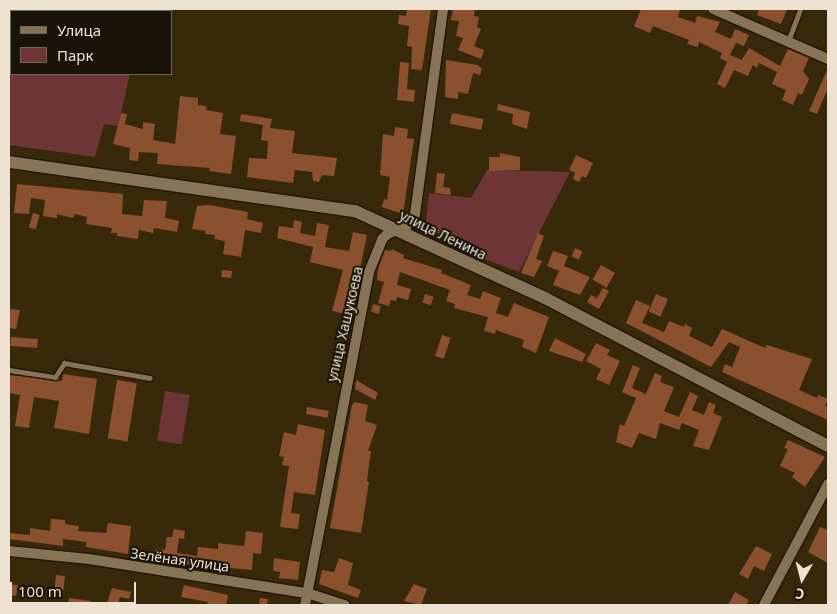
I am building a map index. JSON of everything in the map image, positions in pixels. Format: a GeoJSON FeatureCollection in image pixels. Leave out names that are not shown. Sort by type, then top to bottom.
{"type":"FeatureCollection","features":[{"type":"Feature","properties":{"kind":"street","name":"улица Хашукоева"},"geometry":{"type":"LineString","coordinates":[[305,605],[369,272],[382,239],[396,229],[406,227],[415,214],[443,9]]}},
{"type":"Feature","properties":{"kind":"street"},"geometry":{"type":"LineString","coordinates":[[713,9],[828,59]]}},
{"type":"Feature","properties":{"kind":"street","name":"улица Ленина"},"geometry":{"type":"LineString","coordinates":[[9,162],[336,207],[396,229],[455,259],[545,298],[828,446]]}},
{"type":"Feature","properties":{"kind":"street"},"geometry":{"type":"LineString","coordinates":[[764,605],[828,484]]}},
{"type":"Feature","properties":{"kind":"street","name":"Зелёная улица"},"geometry":{"type":"LineString","coordinates":[[9,551],[89,559],[306,593],[345,605]]}},
{"type":"Feature","properties":{"kind":"lane"},"geometry":{"type":"LineString","coordinates":[[787,42],[800,9]]}},
{"type":"Feature","properties":{"kind":"lane"},"geometry":{"type":"LineString","coordinates":[[9,370],[55,377],[64,364],[150,378]]}},
{"type":"Feature","properties":{"kind":"green space"},"geometry":{"type":"Polygon","coordinates":[[[13,9],[159,9],[86,10],[13,9]]]}},
{"type":"Feature","properties":{"kind":"green space"},"geometry":{"type":"Polygon","coordinates":[[[10,75],[130,75],[118,126],[104,124],[95,157],[9,145],[10,75]]]}},
{"type":"Feature","properties":{"kind":"green space"},"geometry":{"type":"Polygon","coordinates":[[[487,170],[570,172],[519,272],[468,253],[425,231],[429,193],[471,198],[487,170]]]}},
{"type":"Feature","properties":{"kind":"green space"},"geometry":{"type":"Polygon","coordinates":[[[165,391],[190,395],[182,444],[157,440],[165,391]]]}},
{"type":"Feature","properties":{"kind":"building"},"geometry":{"type":"Polygon","coordinates":[[[407,9],[431,9],[422,70],[411,69],[412,47],[407,46],[409,26],[398,24],[399,15],[406,16],[407,9]]]}},
{"type":"Feature","properties":{"kind":"building"},"geometry":{"type":"Polygon","coordinates":[[[453,9],[475,9],[474,16],[479,17],[477,27],[481,29],[474,46],[484,50],[481,59],[458,50],[463,38],[456,36],[459,21],[451,20],[453,9]]]}},
{"type":"Feature","properties":{"kind":"building"},"geometry":{"type":"Polygon","coordinates":[[[641,9],[680,9],[678,17],[695,23],[697,16],[720,22],[715,32],[731,39],[735,29],[749,35],[744,46],[736,43],[730,55],[742,60],[749,48],[780,66],[788,49],[809,58],[803,71],[809,79],[802,95],[798,93],[793,105],[782,100],[786,90],[772,84],[777,72],[759,63],[757,68],[753,65],[748,76],[734,70],[725,88],[717,84],[727,62],[720,58],[722,53],[699,42],[698,47],[687,44],[689,40],[653,26],[650,33],[634,26],[641,9]]]}},
{"type":"Feature","properties":{"kind":"building"},"geometry":{"type":"Polygon","coordinates":[[[759,9],[787,9],[781,24],[757,15],[759,9]]]}},
{"type":"Feature","properties":{"kind":"building"},"geometry":{"type":"Polygon","coordinates":[[[446,60],[478,65],[482,69],[480,75],[473,73],[468,94],[458,92],[458,99],[445,97],[446,60]]]}},
{"type":"Feature","properties":{"kind":"building"},"geometry":{"type":"Polygon","coordinates":[[[400,62],[409,63],[407,89],[415,90],[414,102],[397,100],[400,62]]]}},
{"type":"Feature","properties":{"kind":"building"},"geometry":{"type":"Polygon","coordinates":[[[828,68],[828,88],[817,114],[809,111],[828,68]]]}},
{"type":"Feature","properties":{"kind":"building"},"geometry":{"type":"Polygon","coordinates":[[[180,96],[198,98],[198,105],[207,106],[206,110],[223,113],[220,134],[236,136],[231,174],[209,171],[210,168],[157,164],[158,153],[139,152],[138,161],[129,160],[130,148],[113,144],[121,113],[127,114],[125,124],[143,129],[143,122],[155,124],[153,140],[175,144],[180,96]]]}},
{"type":"Feature","properties":{"kind":"building"},"geometry":{"type":"Polygon","coordinates":[[[498,104],[530,112],[527,129],[512,124],[513,114],[497,110],[498,104]]]}},
{"type":"Feature","properties":{"kind":"building"},"geometry":{"type":"Polygon","coordinates":[[[452,113],[483,119],[481,130],[450,124],[452,113]]]}},
{"type":"Feature","properties":{"kind":"building"},"geometry":{"type":"Polygon","coordinates":[[[241,114],[272,119],[270,128],[295,131],[292,153],[337,158],[334,176],[322,175],[319,182],[313,181],[312,172],[295,170],[293,183],[247,177],[249,158],[267,159],[268,141],[261,140],[263,125],[240,121],[241,114]]]}},
{"type":"Feature","properties":{"kind":"building"},"geometry":{"type":"Polygon","coordinates":[[[395,127],[408,129],[407,138],[414,139],[403,214],[382,207],[384,199],[387,200],[390,177],[380,175],[383,134],[394,136],[395,127]]]}},
{"type":"Feature","properties":{"kind":"building"},"geometry":{"type":"Polygon","coordinates":[[[500,153],[520,157],[520,170],[489,171],[489,157],[500,157],[500,153]]]}},
{"type":"Feature","properties":{"kind":"building"},"geometry":{"type":"Polygon","coordinates":[[[576,155],[593,163],[586,178],[582,176],[579,182],[573,179],[575,173],[569,170],[576,155]]]}},
{"type":"Feature","properties":{"kind":"building"},"geometry":{"type":"Polygon","coordinates":[[[437,173],[445,174],[443,187],[450,188],[451,195],[435,193],[437,173]]]}},
{"type":"Feature","properties":{"kind":"building"},"geometry":{"type":"Polygon","coordinates":[[[17,184],[123,194],[122,214],[142,216],[144,200],[167,201],[165,218],[179,221],[177,232],[154,228],[153,233],[139,230],[138,239],[117,236],[117,233],[111,233],[112,228],[86,224],[87,217],[75,214],[73,218],[57,214],[57,218],[43,216],[45,200],[31,198],[29,214],[14,213],[17,184]]]}},
{"type":"Feature","properties":{"kind":"building"},"geometry":{"type":"Polygon","coordinates":[[[209,205],[248,212],[247,219],[263,223],[261,233],[245,230],[241,257],[223,254],[225,241],[214,239],[215,235],[205,234],[206,231],[192,229],[197,206],[209,205]]]}},
{"type":"Feature","properties":{"kind":"building"},"geometry":{"type":"Polygon","coordinates":[[[33,213],[40,215],[36,229],[29,227],[33,213]]]}},
{"type":"Feature","properties":{"kind":"building"},"geometry":{"type":"Polygon","coordinates":[[[294,220],[302,222],[300,233],[315,236],[317,223],[329,225],[325,247],[349,251],[353,232],[367,235],[359,274],[352,272],[345,305],[350,306],[349,315],[332,311],[343,270],[310,262],[313,247],[277,238],[279,226],[293,228],[294,220]]]}},
{"type":"Feature","properties":{"kind":"building"},"geometry":{"type":"Polygon","coordinates":[[[538,233],[544,236],[536,259],[542,261],[534,277],[521,273],[538,233]]]}},
{"type":"Feature","properties":{"kind":"building"},"geometry":{"type":"Polygon","coordinates":[[[575,248],[582,251],[579,259],[571,256],[575,248]]]}},
{"type":"Feature","properties":{"kind":"building"},"geometry":{"type":"Polygon","coordinates":[[[392,249],[404,255],[403,258],[442,270],[441,273],[471,285],[467,295],[480,299],[483,291],[501,298],[496,313],[508,317],[514,303],[549,317],[536,353],[522,347],[524,340],[496,330],[495,334],[484,331],[488,317],[454,308],[455,304],[446,301],[450,290],[400,272],[397,285],[411,289],[408,300],[397,297],[396,301],[391,300],[389,306],[378,303],[384,282],[377,280],[378,269],[385,250],[391,251],[392,249]]]}},
{"type":"Feature","properties":{"kind":"building"},"geometry":{"type":"Polygon","coordinates":[[[553,251],[568,256],[564,266],[590,277],[580,295],[553,285],[559,271],[547,266],[553,251]]]}},
{"type":"Feature","properties":{"kind":"building"},"geometry":{"type":"Polygon","coordinates":[[[601,265],[615,273],[606,288],[592,280],[601,265]]]}},
{"type":"Feature","properties":{"kind":"building"},"geometry":{"type":"Polygon","coordinates":[[[222,270],[232,271],[231,278],[221,277],[222,270]]]}},
{"type":"Feature","properties":{"kind":"building"},"geometry":{"type":"Polygon","coordinates":[[[603,288],[609,291],[599,309],[587,302],[591,295],[597,298],[603,288]]]}},
{"type":"Feature","properties":{"kind":"building"},"geometry":{"type":"Polygon","coordinates":[[[425,294],[434,297],[431,305],[422,303],[425,294]]]}},
{"type":"Feature","properties":{"kind":"building"},"geometry":{"type":"Polygon","coordinates":[[[656,294],[668,299],[661,317],[649,311],[656,294]]]}},
{"type":"Feature","properties":{"kind":"building"},"geometry":{"type":"Polygon","coordinates":[[[636,300],[650,306],[642,323],[664,332],[669,321],[684,327],[685,324],[692,328],[689,336],[712,347],[722,329],[765,348],[767,345],[812,359],[799,390],[817,398],[818,395],[828,399],[825,406],[828,407],[828,420],[722,372],[725,364],[732,367],[740,347],[729,342],[711,367],[626,323],[636,300]]]}},
{"type":"Feature","properties":{"kind":"building"},"geometry":{"type":"Polygon","coordinates":[[[373,304],[381,306],[379,314],[371,312],[373,304]]]}},
{"type":"Feature","properties":{"kind":"building"},"geometry":{"type":"Polygon","coordinates":[[[9,309],[20,310],[16,329],[9,328],[9,309]]]}},
{"type":"Feature","properties":{"kind":"building"},"geometry":{"type":"Polygon","coordinates":[[[442,335],[451,338],[444,359],[435,356],[442,335]]]}},
{"type":"Feature","properties":{"kind":"building"},"geometry":{"type":"Polygon","coordinates":[[[11,337],[38,339],[37,348],[10,346],[11,337]]]}},
{"type":"Feature","properties":{"kind":"building"},"geometry":{"type":"Polygon","coordinates":[[[555,338],[586,354],[582,362],[549,351],[555,338]]]}},
{"type":"Feature","properties":{"kind":"building"},"geometry":{"type":"Polygon","coordinates":[[[596,343],[610,350],[607,355],[620,361],[609,385],[596,379],[601,369],[586,361],[596,343]]]}},
{"type":"Feature","properties":{"kind":"building"},"geometry":{"type":"Polygon","coordinates":[[[633,365],[640,368],[632,388],[646,394],[655,373],[662,376],[660,382],[674,387],[664,411],[679,417],[690,392],[698,396],[692,410],[704,415],[709,402],[716,405],[713,413],[722,417],[709,450],[693,446],[699,430],[682,423],[679,430],[660,423],[656,439],[639,433],[632,448],[616,442],[620,424],[624,426],[636,398],[622,392],[633,365]]]}},
{"type":"Feature","properties":{"kind":"building"},"geometry":{"type":"Polygon","coordinates":[[[63,374],[97,379],[89,434],[54,428],[59,401],[34,397],[29,428],[15,426],[20,395],[9,393],[9,375],[62,381],[63,374]]]}},
{"type":"Feature","properties":{"kind":"building"},"geometry":{"type":"Polygon","coordinates":[[[117,380],[137,383],[128,441],[108,438],[117,380]]]}},
{"type":"Feature","properties":{"kind":"building"},"geometry":{"type":"Polygon","coordinates":[[[356,380],[378,393],[375,400],[355,389],[356,380]]]}},
{"type":"Feature","properties":{"kind":"building"},"geometry":{"type":"Polygon","coordinates":[[[355,402],[368,405],[365,421],[377,425],[368,451],[371,451],[367,481],[369,482],[361,533],[330,528],[352,405],[355,402]]]}},
{"type":"Feature","properties":{"kind":"building"},"geometry":{"type":"Polygon","coordinates":[[[307,407],[329,411],[327,418],[306,414],[307,407]]]}},
{"type":"Feature","properties":{"kind":"building"},"geometry":{"type":"Polygon","coordinates":[[[298,424],[325,430],[315,495],[294,492],[291,513],[300,514],[298,529],[280,527],[289,466],[282,465],[284,457],[279,456],[284,432],[296,435],[298,424]]]}},
{"type":"Feature","properties":{"kind":"building"},"geometry":{"type":"Polygon","coordinates":[[[788,440],[825,457],[805,487],[792,477],[795,473],[780,466],[788,449],[784,448],[788,440]]]}},
{"type":"Feature","properties":{"kind":"building"},"geometry":{"type":"Polygon","coordinates":[[[51,519],[65,520],[65,524],[79,526],[78,531],[106,533],[108,523],[131,526],[128,554],[86,547],[86,542],[63,539],[63,546],[9,539],[9,533],[30,535],[30,528],[50,531],[51,519]]]}},
{"type":"Feature","properties":{"kind":"building"},"geometry":{"type":"Polygon","coordinates":[[[820,527],[828,530],[828,563],[808,552],[820,527]]]}},
{"type":"Feature","properties":{"kind":"building"},"geometry":{"type":"Polygon","coordinates":[[[174,529],[185,531],[184,539],[179,538],[177,553],[197,556],[198,547],[218,549],[218,543],[244,546],[246,531],[263,533],[261,554],[253,553],[252,570],[187,564],[155,556],[155,549],[165,550],[167,537],[172,537],[174,529]]]}},
{"type":"Feature","properties":{"kind":"building"},"geometry":{"type":"Polygon","coordinates":[[[756,546],[772,554],[764,571],[754,566],[748,579],[739,574],[756,546]]]}},
{"type":"Feature","properties":{"kind":"building"},"geometry":{"type":"Polygon","coordinates":[[[274,558],[300,562],[298,580],[279,578],[280,572],[273,571],[274,558]]]}},
{"type":"Feature","properties":{"kind":"building"},"geometry":{"type":"Polygon","coordinates":[[[339,558],[353,563],[348,585],[361,590],[358,598],[319,584],[322,570],[334,572],[339,558]]]}},
{"type":"Feature","properties":{"kind":"building"},"geometry":{"type":"Polygon","coordinates":[[[56,575],[65,576],[63,590],[55,589],[56,575]]]}},
{"type":"Feature","properties":{"kind":"building"},"geometry":{"type":"Polygon","coordinates":[[[9,584],[18,585],[16,596],[9,595],[9,584]]]}},
{"type":"Feature","properties":{"kind":"building"},"geometry":{"type":"Polygon","coordinates":[[[414,584],[427,589],[421,605],[404,601],[414,584]]]}},
{"type":"Feature","properties":{"kind":"building"},"geometry":{"type":"Polygon","coordinates":[[[184,585],[228,595],[226,605],[207,605],[208,602],[181,597],[184,585]]]}},
{"type":"Feature","properties":{"kind":"building"},"geometry":{"type":"Polygon","coordinates":[[[112,588],[131,592],[129,599],[120,597],[118,605],[107,603],[112,588]]]}},
{"type":"Feature","properties":{"kind":"building"},"geometry":{"type":"Polygon","coordinates":[[[735,592],[749,600],[746,605],[728,605],[735,592]]]}},
{"type":"Feature","properties":{"kind":"building"},"geometry":{"type":"Polygon","coordinates":[[[69,598],[91,601],[91,605],[68,605],[69,598]]]}},
{"type":"Feature","properties":{"kind":"building"},"geometry":{"type":"Polygon","coordinates":[[[260,598],[268,599],[267,605],[259,605],[260,598]]]}}]}
